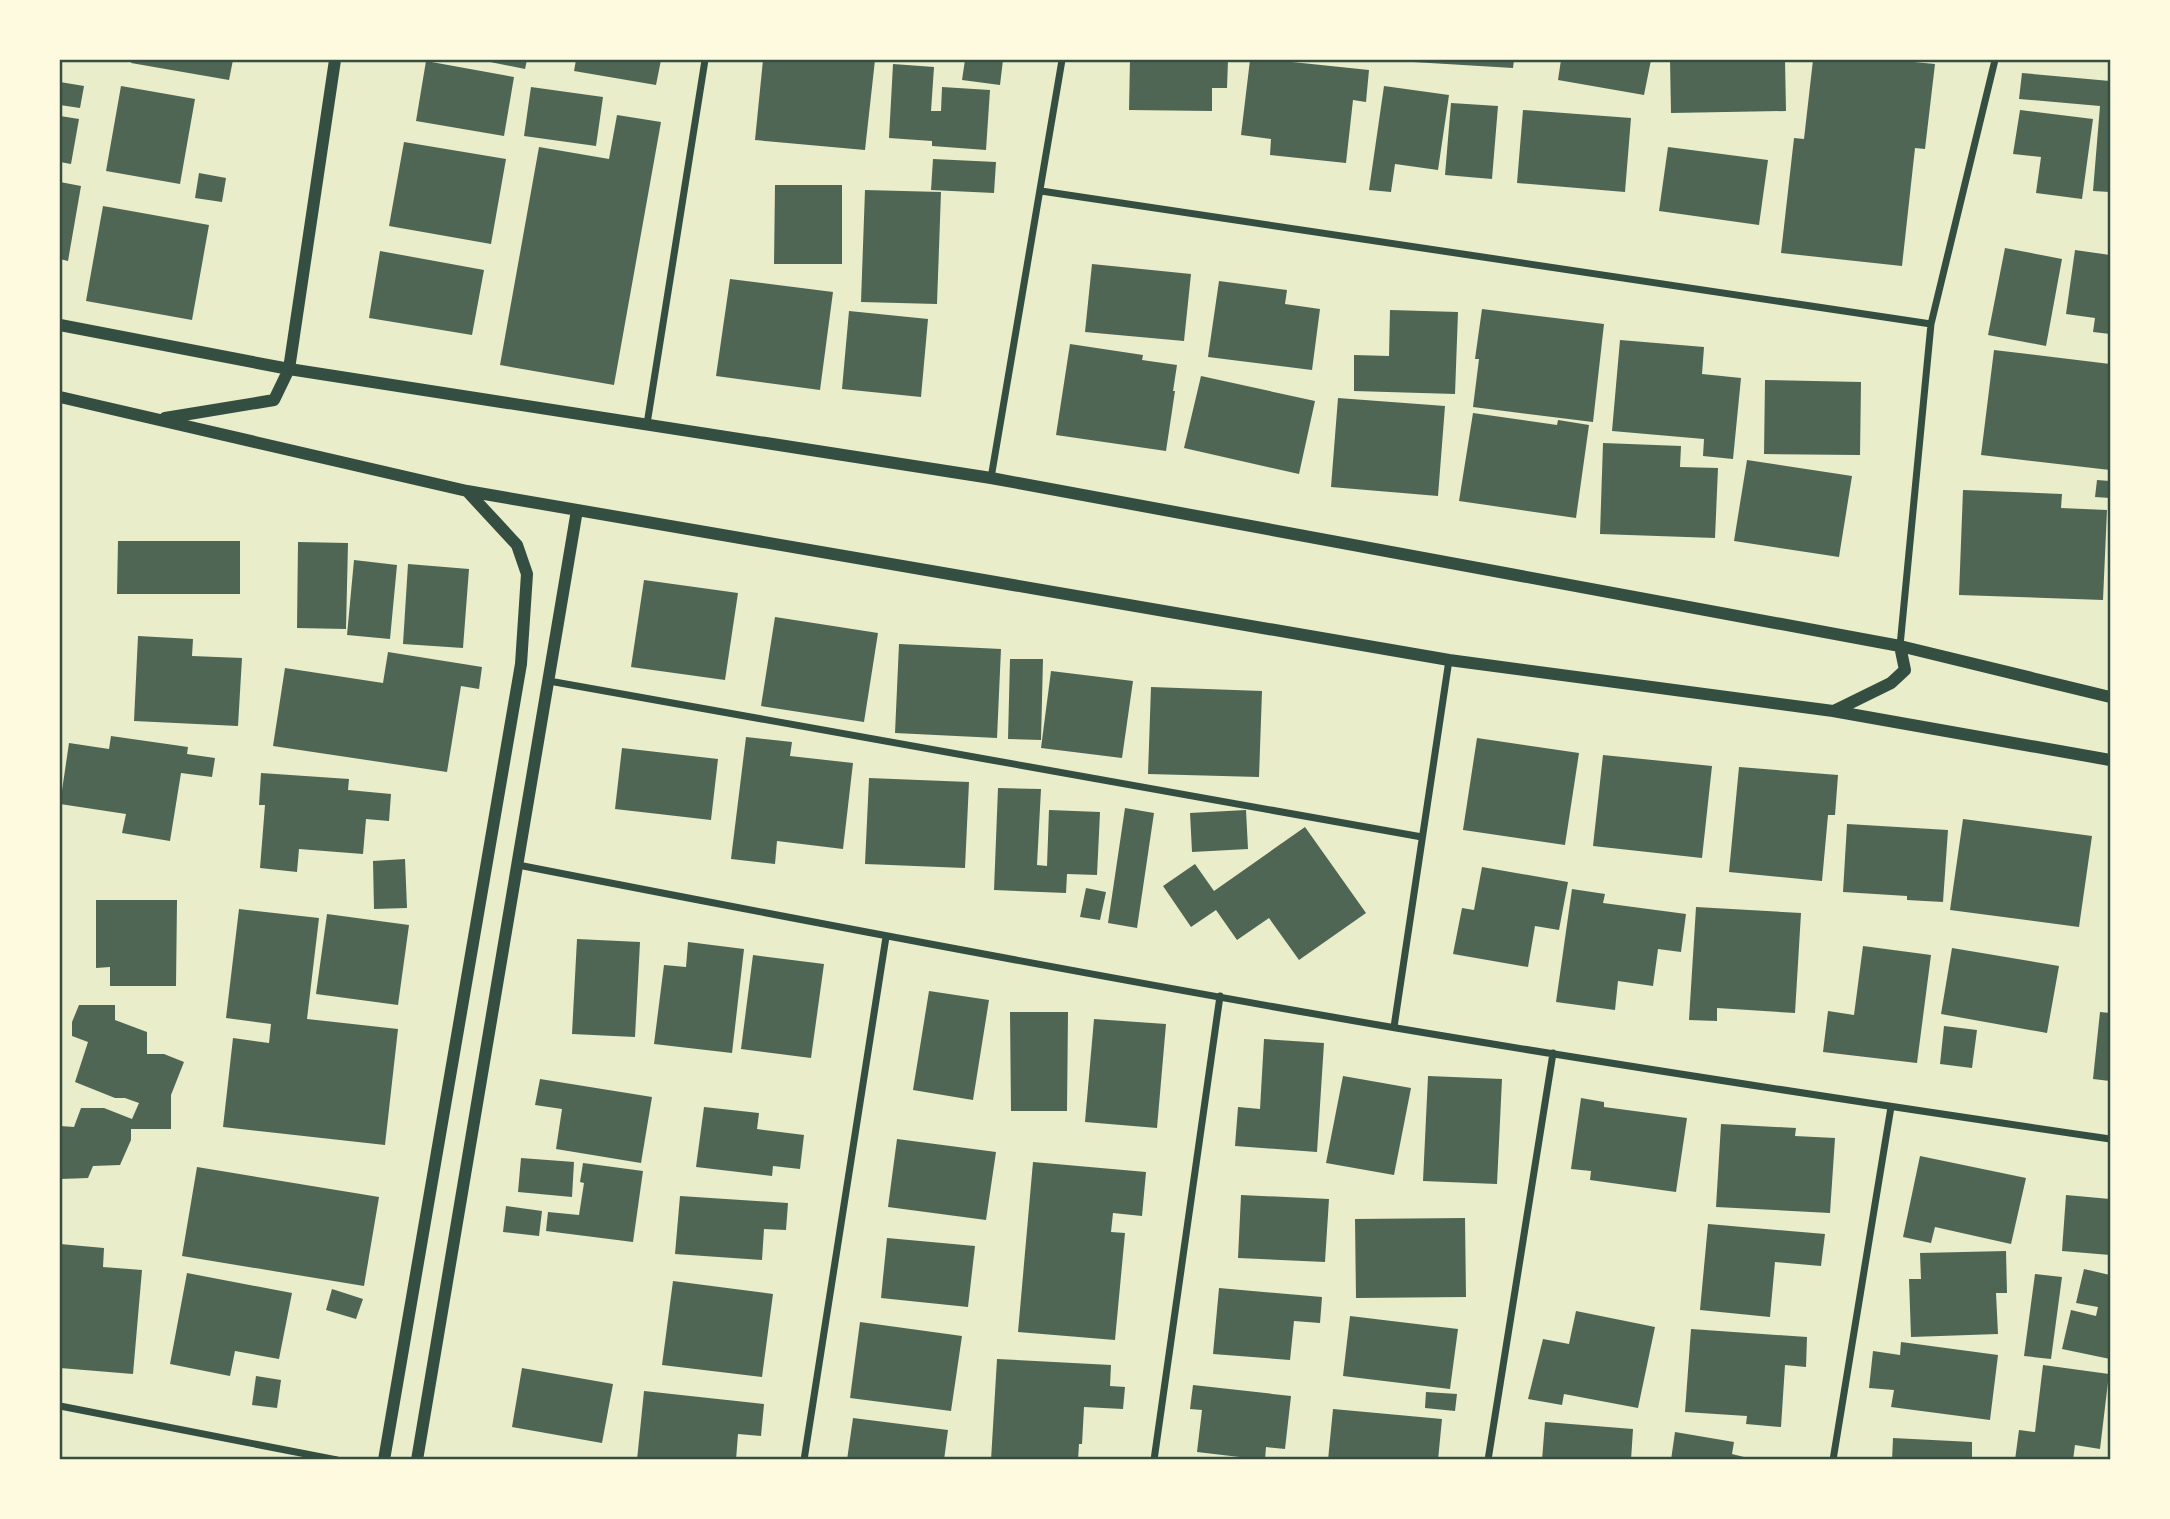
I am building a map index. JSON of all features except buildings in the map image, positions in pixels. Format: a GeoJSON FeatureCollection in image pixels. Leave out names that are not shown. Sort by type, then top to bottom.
{"type":"FeatureCollection","features":[{"type":"Feature","properties":{"kind":"street"},"geometry":{"type":"LineString","coordinates":[[158,419],[274,400],[289,369],[335,60]]}},
{"type":"Feature","properties":{"kind":"street"},"geometry":{"type":"LineString","coordinates":[[647,424],[705,60]]}},
{"type":"Feature","properties":{"kind":"street"},"geometry":{"type":"LineString","coordinates":[[991,478],[1062,60]]}},
{"type":"Feature","properties":{"kind":"street"},"geometry":{"type":"LineString","coordinates":[[1833,711],[1891,683],[1905,670],[1900,646],[1931,324],[1995,60]]}},
{"type":"Feature","properties":{"kind":"street"},"geometry":{"type":"LineString","coordinates":[[1041,191],[1931,324]]}},
{"type":"Feature","properties":{"kind":"street"},"geometry":{"type":"LineString","coordinates":[[60,325],[289,369],[991,478],[1900,646],[2110,697]]}},
{"type":"Feature","properties":{"kind":"street"},"geometry":{"type":"LineString","coordinates":[[60,397],[467,491],[1449,660],[1833,711],[2110,760]]}},
{"type":"Feature","properties":{"kind":"street"},"geometry":{"type":"LineString","coordinates":[[384,1460],[521,664],[527,575],[517,545],[467,491]]}},
{"type":"Feature","properties":{"kind":"street"},"geometry":{"type":"LineString","coordinates":[[417,1460],[577,510]]}},
{"type":"Feature","properties":{"kind":"street"},"geometry":{"type":"LineString","coordinates":[[1394,1027],[1449,660]]}},
{"type":"Feature","properties":{"kind":"street"},"geometry":{"type":"LineString","coordinates":[[549,681],[1422,837]]}},
{"type":"Feature","properties":{"kind":"street"},"geometry":{"type":"LineString","coordinates":[[518,865],[886,937],[1394,1027],[1891,1107],[2110,1139]]}},
{"type":"Feature","properties":{"kind":"street"},"geometry":{"type":"LineString","coordinates":[[804,1460],[886,937]]}},
{"type":"Feature","properties":{"kind":"street"},"geometry":{"type":"LineString","coordinates":[[1154,1460],[1220,996]]}},
{"type":"Feature","properties":{"kind":"street"},"geometry":{"type":"LineString","coordinates":[[1488,1460],[1553,1053]]}},
{"type":"Feature","properties":{"kind":"street"},"geometry":{"type":"LineString","coordinates":[[1833,1460],[1891,1107]]}},
{"type":"Feature","properties":{"kind":"street"},"geometry":{"type":"LineString","coordinates":[[60,1406],[337,1460]]}}]}
